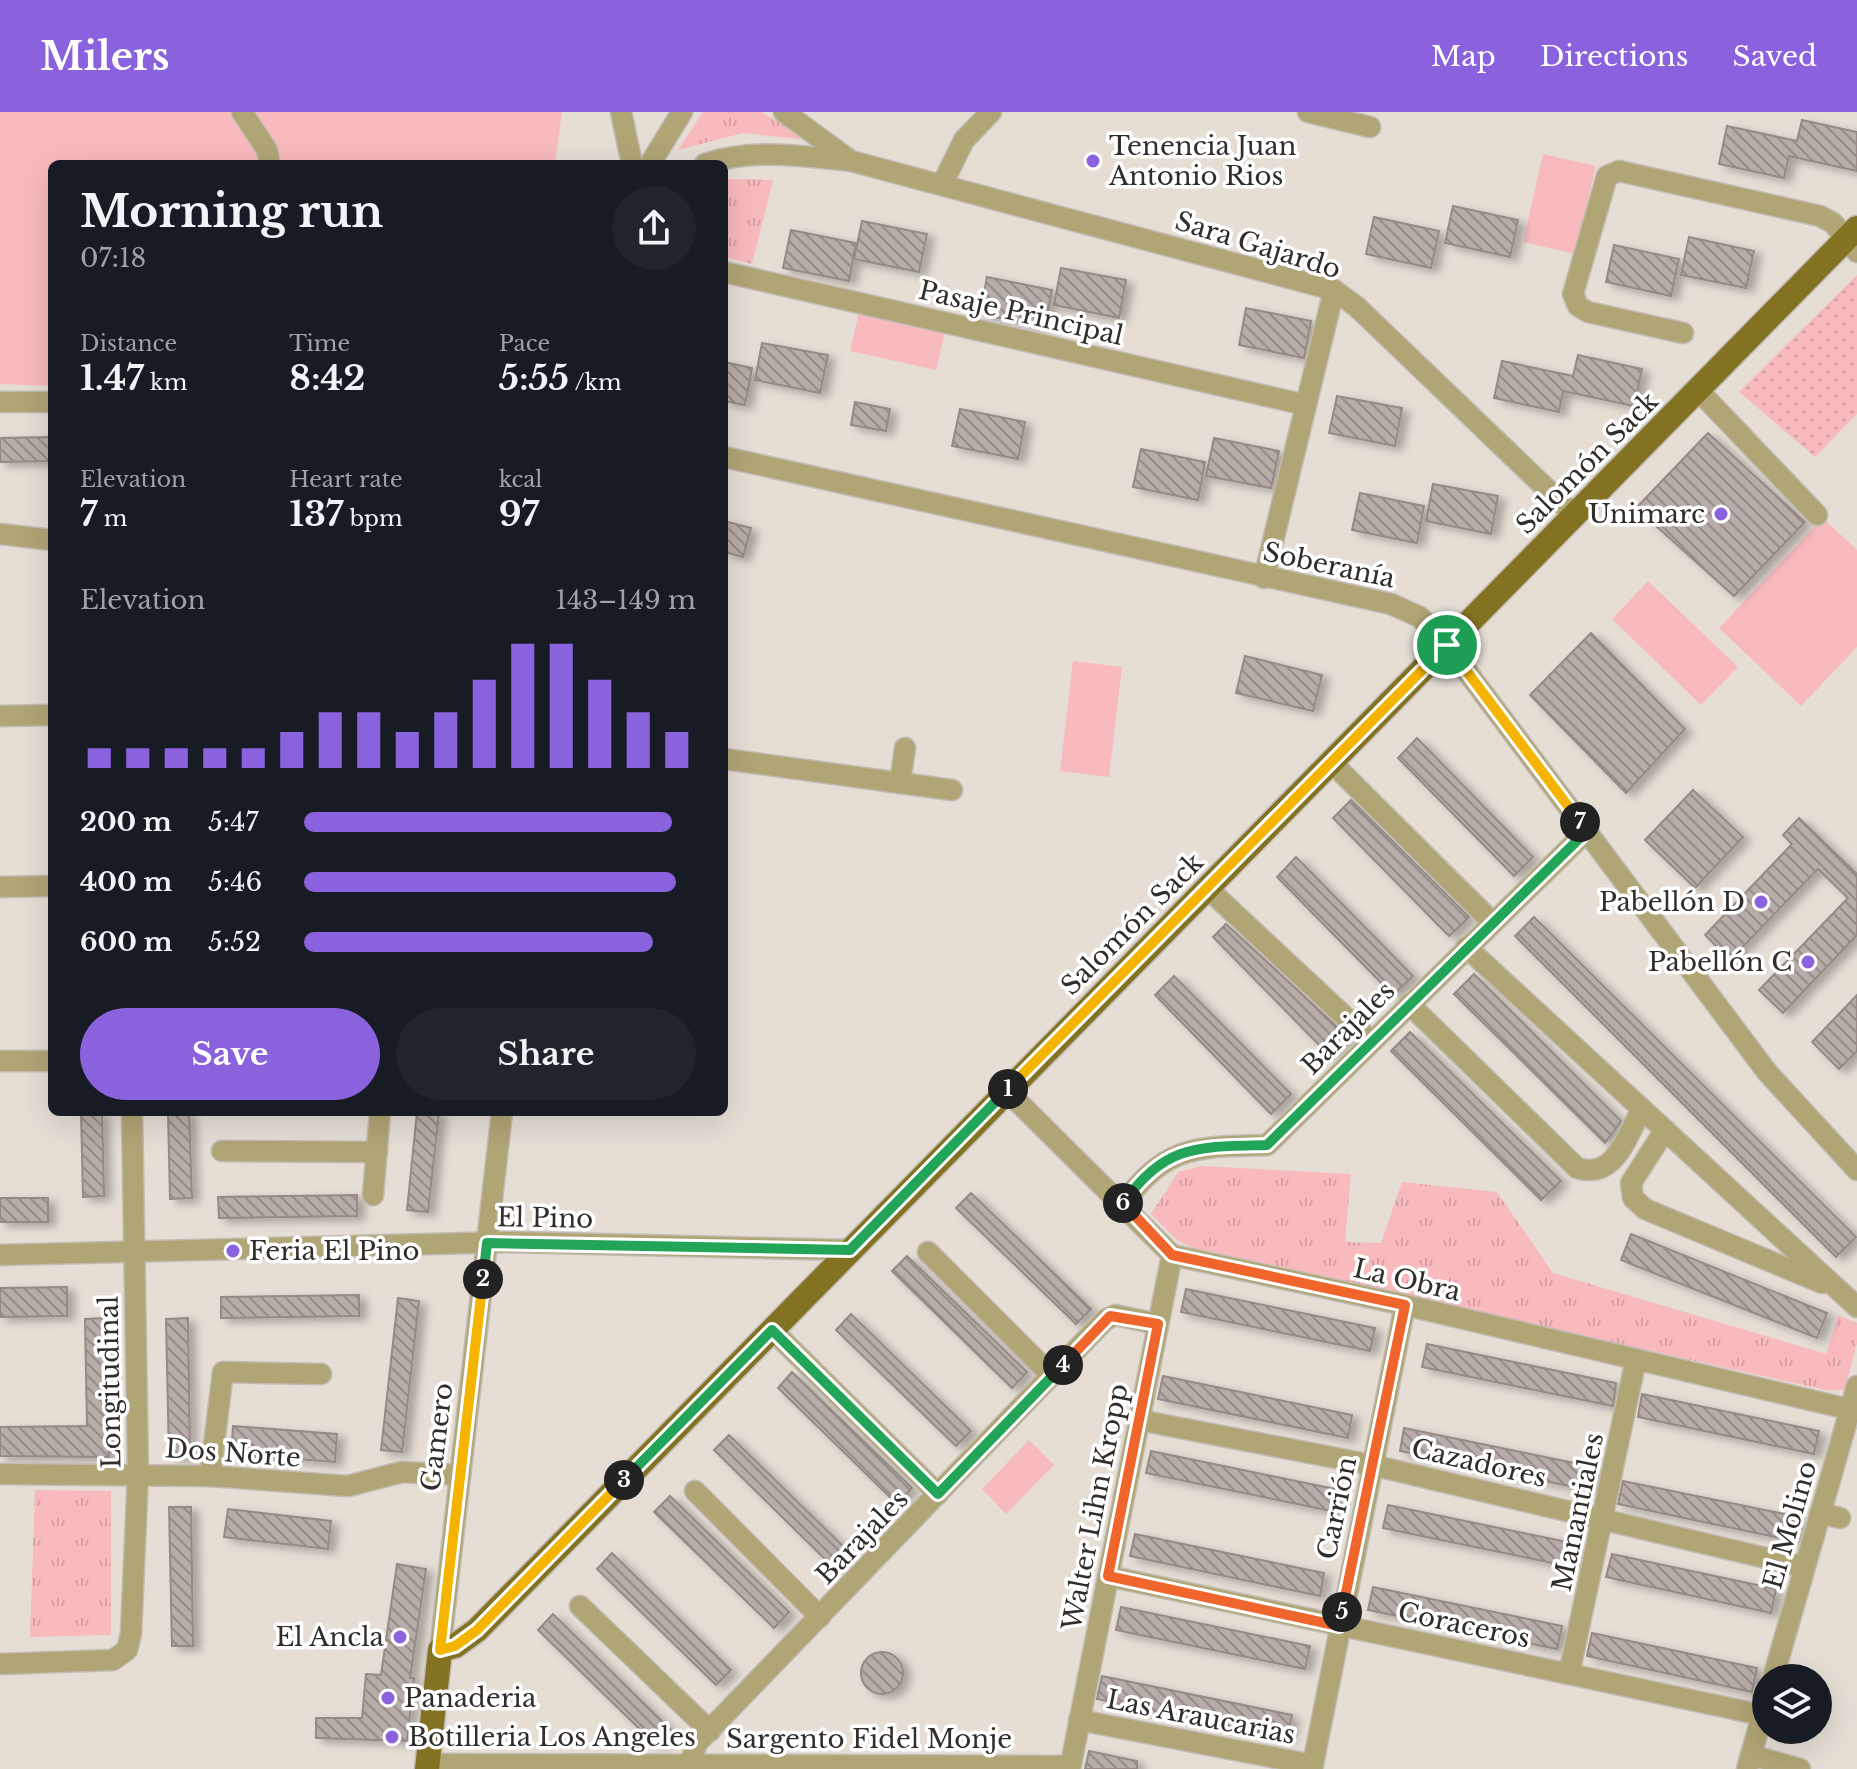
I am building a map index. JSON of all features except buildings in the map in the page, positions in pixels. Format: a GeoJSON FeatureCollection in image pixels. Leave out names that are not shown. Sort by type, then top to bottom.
{"type":"FeatureCollection","features":[{"type":"Feature","properties":{"kind":"main road","name":"Salomón Sack"},"geometry":{"type":"LineString","coordinates":[[440,1650],[455,1646],[477,1630],[1574,515],[1853,240]]}},
{"type":"Feature","properties":{"kind":"main road","name":"Gamero"},"geometry":{"type":"LineString","coordinates":[[427,1766],[440,1650]]}},
{"type":"Feature","properties":{"kind":"street"},"geometry":{"type":"LineString","coordinates":[[242,112],[267,150],[269,160]]}},
{"type":"Feature","properties":{"kind":"street"},"geometry":{"type":"LineString","coordinates":[[621,112],[631,160]]}},
{"type":"Feature","properties":{"kind":"street"},"geometry":{"type":"LineString","coordinates":[[652,160],[682,112]]}},
{"type":"Feature","properties":{"kind":"street","name":"Sara Gajardo"},"geometry":{"type":"LineString","coordinates":[[784,112],[851,161]]}},
{"type":"Feature","properties":{"kind":"street"},"geometry":{"type":"LineString","coordinates":[[942,185],[964,140],[991,112]]}},
{"type":"Feature","properties":{"kind":"street"},"geometry":{"type":"LineString","coordinates":[[1308,112],[1370,127]]}},
{"type":"Feature","properties":{"kind":"street","name":"Sara Gajardo"},"geometry":{"type":"LineString","coordinates":[[716,160],[728,156],[769,153],[851,161],[1334,290],[1357,307],[1574,515]]}},
{"type":"Feature","properties":{"kind":"street"},"geometry":{"type":"LineString","coordinates":[[1683,333],[1588,312],[1578,306],[1573,294],[1607,176],[1619,171],[1820,216],[1853,240]]}},
{"type":"Feature","properties":{"kind":"street","name":"Pasaje Principal"},"geometry":{"type":"LineString","coordinates":[[728,273],[1306,405]]}},
{"type":"Feature","properties":{"kind":"street"},"geometry":{"type":"LineString","coordinates":[[1264,578],[1334,290]]}},
{"type":"Feature","properties":{"kind":"street"},"geometry":{"type":"LineString","coordinates":[[1698,390],[1817,515]]}},
{"type":"Feature","properties":{"kind":"street"},"geometry":{"type":"LineString","coordinates":[[0,402],[48,402]]}},
{"type":"Feature","properties":{"kind":"street","name":"Soberanía"},"geometry":{"type":"LineString","coordinates":[[728,458],[1403,608],[1426,622],[1447,645],[1767,1072],[1857,1170]]}},
{"type":"Feature","properties":{"kind":"street"},"geometry":{"type":"LineString","coordinates":[[0,534],[48,540]]}},
{"type":"Feature","properties":{"kind":"street"},"geometry":{"type":"LineString","coordinates":[[0,716],[48,715]]}},
{"type":"Feature","properties":{"kind":"street"},"geometry":{"type":"LineString","coordinates":[[900,783],[905,748]]}},
{"type":"Feature","properties":{"kind":"street"},"geometry":{"type":"LineString","coordinates":[[728,760],[952,790]]}},
{"type":"Feature","properties":{"kind":"street"},"geometry":{"type":"LineString","coordinates":[[1331,762],[1492,922]]}},
{"type":"Feature","properties":{"kind":"street","name":"Barajales"},"geometry":{"type":"LineString","coordinates":[[1122,1205],[1143,1176],[1176,1153],[1211,1147],[1267,1145],[1587,831]]}},
{"type":"Feature","properties":{"kind":"street"},"geometry":{"type":"LineString","coordinates":[[0,887],[48,886]]}},
{"type":"Feature","properties":{"kind":"street"},"geometry":{"type":"LineString","coordinates":[[1207,888],[1371,1041]]}},
{"type":"Feature","properties":{"kind":"street"},"geometry":{"type":"LineString","coordinates":[[1466,947],[1857,1307]]}},
{"type":"Feature","properties":{"kind":"street"},"geometry":{"type":"LineString","coordinates":[[1409,1004],[1577,1168],[1593,1173],[1608,1168],[1642,1109]]}},
{"type":"Feature","properties":{"kind":"street"},"geometry":{"type":"LineString","coordinates":[[0,1061],[48,1061]]}},
{"type":"Feature","properties":{"kind":"street"},"geometry":{"type":"LineString","coordinates":[[1007,1091],[1172,1255]]}},
{"type":"Feature","properties":{"kind":"street","name":"Longitudinal"},"geometry":{"type":"LineString","coordinates":[[0,1664],[113,1660],[127,1650],[131,1634],[138,1473],[132,1116]]}},
{"type":"Feature","properties":{"kind":"street"},"geometry":{"type":"LineString","coordinates":[[373,1195],[380,1116]]}},
{"type":"Feature","properties":{"kind":"street","name":"Gamero"},"geometry":{"type":"LineString","coordinates":[[440,1650],[502,1116]]}},
{"type":"Feature","properties":{"kind":"street"},"geometry":{"type":"LineString","coordinates":[[1665,1130],[1631,1183],[1633,1198],[1645,1209],[1837,1289]]}},
{"type":"Feature","properties":{"kind":"street"},"geometry":{"type":"LineString","coordinates":[[222,1151],[377,1152]]}},
{"type":"Feature","properties":{"kind":"street","name":"El Pino"},"geometry":{"type":"LineString","coordinates":[[0,1255],[487,1243],[850,1250]]}},
{"type":"Feature","properties":{"kind":"street"},"geometry":{"type":"LineString","coordinates":[[928,1252],[1052,1376]]}},
{"type":"Feature","properties":{"kind":"street","name":"La Obra"},"geometry":{"type":"LineString","coordinates":[[1172,1255],[1405,1305],[1853,1410]]}},
{"type":"Feature","properties":{"kind":"street","name":"Walter Lihn Kropp"},"geometry":{"type":"LineString","coordinates":[[1070,1768],[1172,1255]]}},
{"type":"Feature","properties":{"kind":"street","name":"Carrión"},"geometry":{"type":"LineString","coordinates":[[1313,1767],[1405,1305]]}},
{"type":"Feature","properties":{"kind":"street","name":"Barajales"},"geometry":{"type":"LineString","coordinates":[[690,1764],[697,1743],[1110,1316],[1158,1324]]}},
{"type":"Feature","properties":{"kind":"street"},"geometry":{"type":"LineString","coordinates":[[772,1330],[938,1494]]}},
{"type":"Feature","properties":{"kind":"street","name":"Manantiales"},"geometry":{"type":"LineString","coordinates":[[1569,1674],[1636,1359]]}},
{"type":"Feature","properties":{"kind":"street"},"geometry":{"type":"LineString","coordinates":[[210,1476],[223,1372],[321,1374]]}},
{"type":"Feature","properties":{"kind":"street","name":"El Molino"},"geometry":{"type":"LineString","coordinates":[[1777,1664],[1804,1567],[1830,1516],[1857,1386]]}},
{"type":"Feature","properties":{"kind":"street","name":"Cazadores"},"geometry":{"type":"LineString","coordinates":[[1139,1420],[1372,1465],[1804,1567]]}},
{"type":"Feature","properties":{"kind":"street","name":"Dos Norte"},"geometry":{"type":"LineString","coordinates":[[0,1474],[138,1473],[348,1486],[402,1472],[460,1475]]}},
{"type":"Feature","properties":{"kind":"street"},"geometry":{"type":"LineString","coordinates":[[695,1491],[820,1617]]}},
{"type":"Feature","properties":{"kind":"street","name":"Coraceros"},"geometry":{"type":"LineString","coordinates":[[1108,1576],[1569,1674],[1752,1706]]}},
{"type":"Feature","properties":{"kind":"street"},"geometry":{"type":"LineString","coordinates":[[580,1606],[710,1731]]}},
{"type":"Feature","properties":{"kind":"street","name":"Las Araucarias"},"geometry":{"type":"LineString","coordinates":[[1079,1720],[1313,1767]]}},
{"type":"Feature","properties":{"kind":"street"},"geometry":{"type":"LineString","coordinates":[[1749,1762],[1800,1769]]}},
{"type":"Feature","properties":{"kind":"street","name":"Sargento Fidel Monje"},"geometry":{"type":"LineString","coordinates":[[427,1766],[690,1764],[1070,1768]]}},
{"type":"Feature","properties":{"kind":"green space"},"geometry":{"type":"Polygon","coordinates":[[[0,112],[562,112],[556,160],[48,160],[48,386],[0,384],[0,112]]]}},
{"type":"Feature","properties":{"kind":"green space"},"geometry":{"type":"Polygon","coordinates":[[[703,112],[761,112],[802,135],[799,139],[743,133],[678,150],[703,112]]]}},
{"type":"Feature","properties":{"kind":"green space"},"geometry":{"type":"Polygon","coordinates":[[[1543,154],[1596,166],[1575,254],[1523,242],[1543,154]]]}},
{"type":"Feature","properties":{"kind":"green space"},"geometry":{"type":"Polygon","coordinates":[[[728,179],[773,180],[752,264],[728,258],[728,179]]]}},
{"type":"Feature","properties":{"kind":"green space"},"geometry":{"type":"Polygon","coordinates":[[[1857,275],[1857,414],[1815,457],[1739,392],[1857,275]]]}},
{"type":"Feature","properties":{"kind":"green space"},"geometry":{"type":"Polygon","coordinates":[[[861,304],[947,323],[936,370],[850,351],[861,304]]]}},
{"type":"Feature","properties":{"kind":"green space"},"geometry":{"type":"Polygon","coordinates":[[[1823,518],[1857,550],[1857,647],[1801,706],[1719,628],[1823,518]]]}},
{"type":"Feature","properties":{"kind":"green space"},"geometry":{"type":"Polygon","coordinates":[[[1648,581],[1738,667],[1701,705],[1612,619],[1648,581]]]}},
{"type":"Feature","properties":{"kind":"green space"},"geometry":{"type":"Polygon","coordinates":[[[1073,661],[1122,667],[1109,777],[1060,771],[1073,661]]]}},
{"type":"Feature","properties":{"kind":"green space"},"geometry":{"type":"Polygon","coordinates":[[[1201,1166],[1351,1174],[1345,1242],[1381,1243],[1402,1182],[1497,1192],[1553,1273],[1826,1354],[1838,1315],[1857,1323],[1857,1343],[1845,1389],[1830,1391],[1197,1250],[1177,1240],[1151,1214],[1178,1172],[1201,1166]]]}},
{"type":"Feature","properties":{"kind":"green space"},"geometry":{"type":"Polygon","coordinates":[[[1029,1440],[1054,1465],[1006,1514],[982,1489],[1029,1440]]]}},
{"type":"Feature","properties":{"kind":"green space"},"geometry":{"type":"Polygon","coordinates":[[[35,1490],[111,1491],[111,1635],[30,1637],[35,1490]]]}},
{"type":"Feature","properties":{"kind":"place","name":"Tenencia Juan Antonio Rios"},"geometry":{"type":"Point","coordinates":[1093,161]}},
{"type":"Feature","properties":{"kind":"place","name":"Unimarc"},"geometry":{"type":"Point","coordinates":[1721,514]}},
{"type":"Feature","properties":{"kind":"place","name":"Pabellón D"},"geometry":{"type":"Point","coordinates":[1761,902]}},
{"type":"Feature","properties":{"kind":"place","name":"Pabellón C"},"geometry":{"type":"Point","coordinates":[1808,962]}},
{"type":"Feature","properties":{"kind":"place","name":"Feria El Pino"},"geometry":{"type":"Point","coordinates":[233,1251]}},
{"type":"Feature","properties":{"kind":"place","name":"El Ancla"},"geometry":{"type":"Point","coordinates":[400,1637]}},
{"type":"Feature","properties":{"kind":"place","name":"Panaderia"},"geometry":{"type":"Point","coordinates":[388,1698]}},
{"type":"Feature","properties":{"kind":"place","name":"Botilleria Los Angeles"},"geometry":{"type":"Point","coordinates":[392,1737]}},
{"type":"Feature","properties":{"kind":"route"},"geometry":{"type":"LineString","coordinates":[[1447,645],[1587,831],[1267,1145],[1211,1147],[1176,1153],[1143,1176],[1122,1205],[1172,1255],[1405,1305],[1339,1626],[1108,1576],[1158,1324],[1115,1315],[1105,1320],[938,1494],[772,1330],[477,1630],[455,1646],[440,1650],[487,1243],[850,1250],[1447,645]]}}]}
